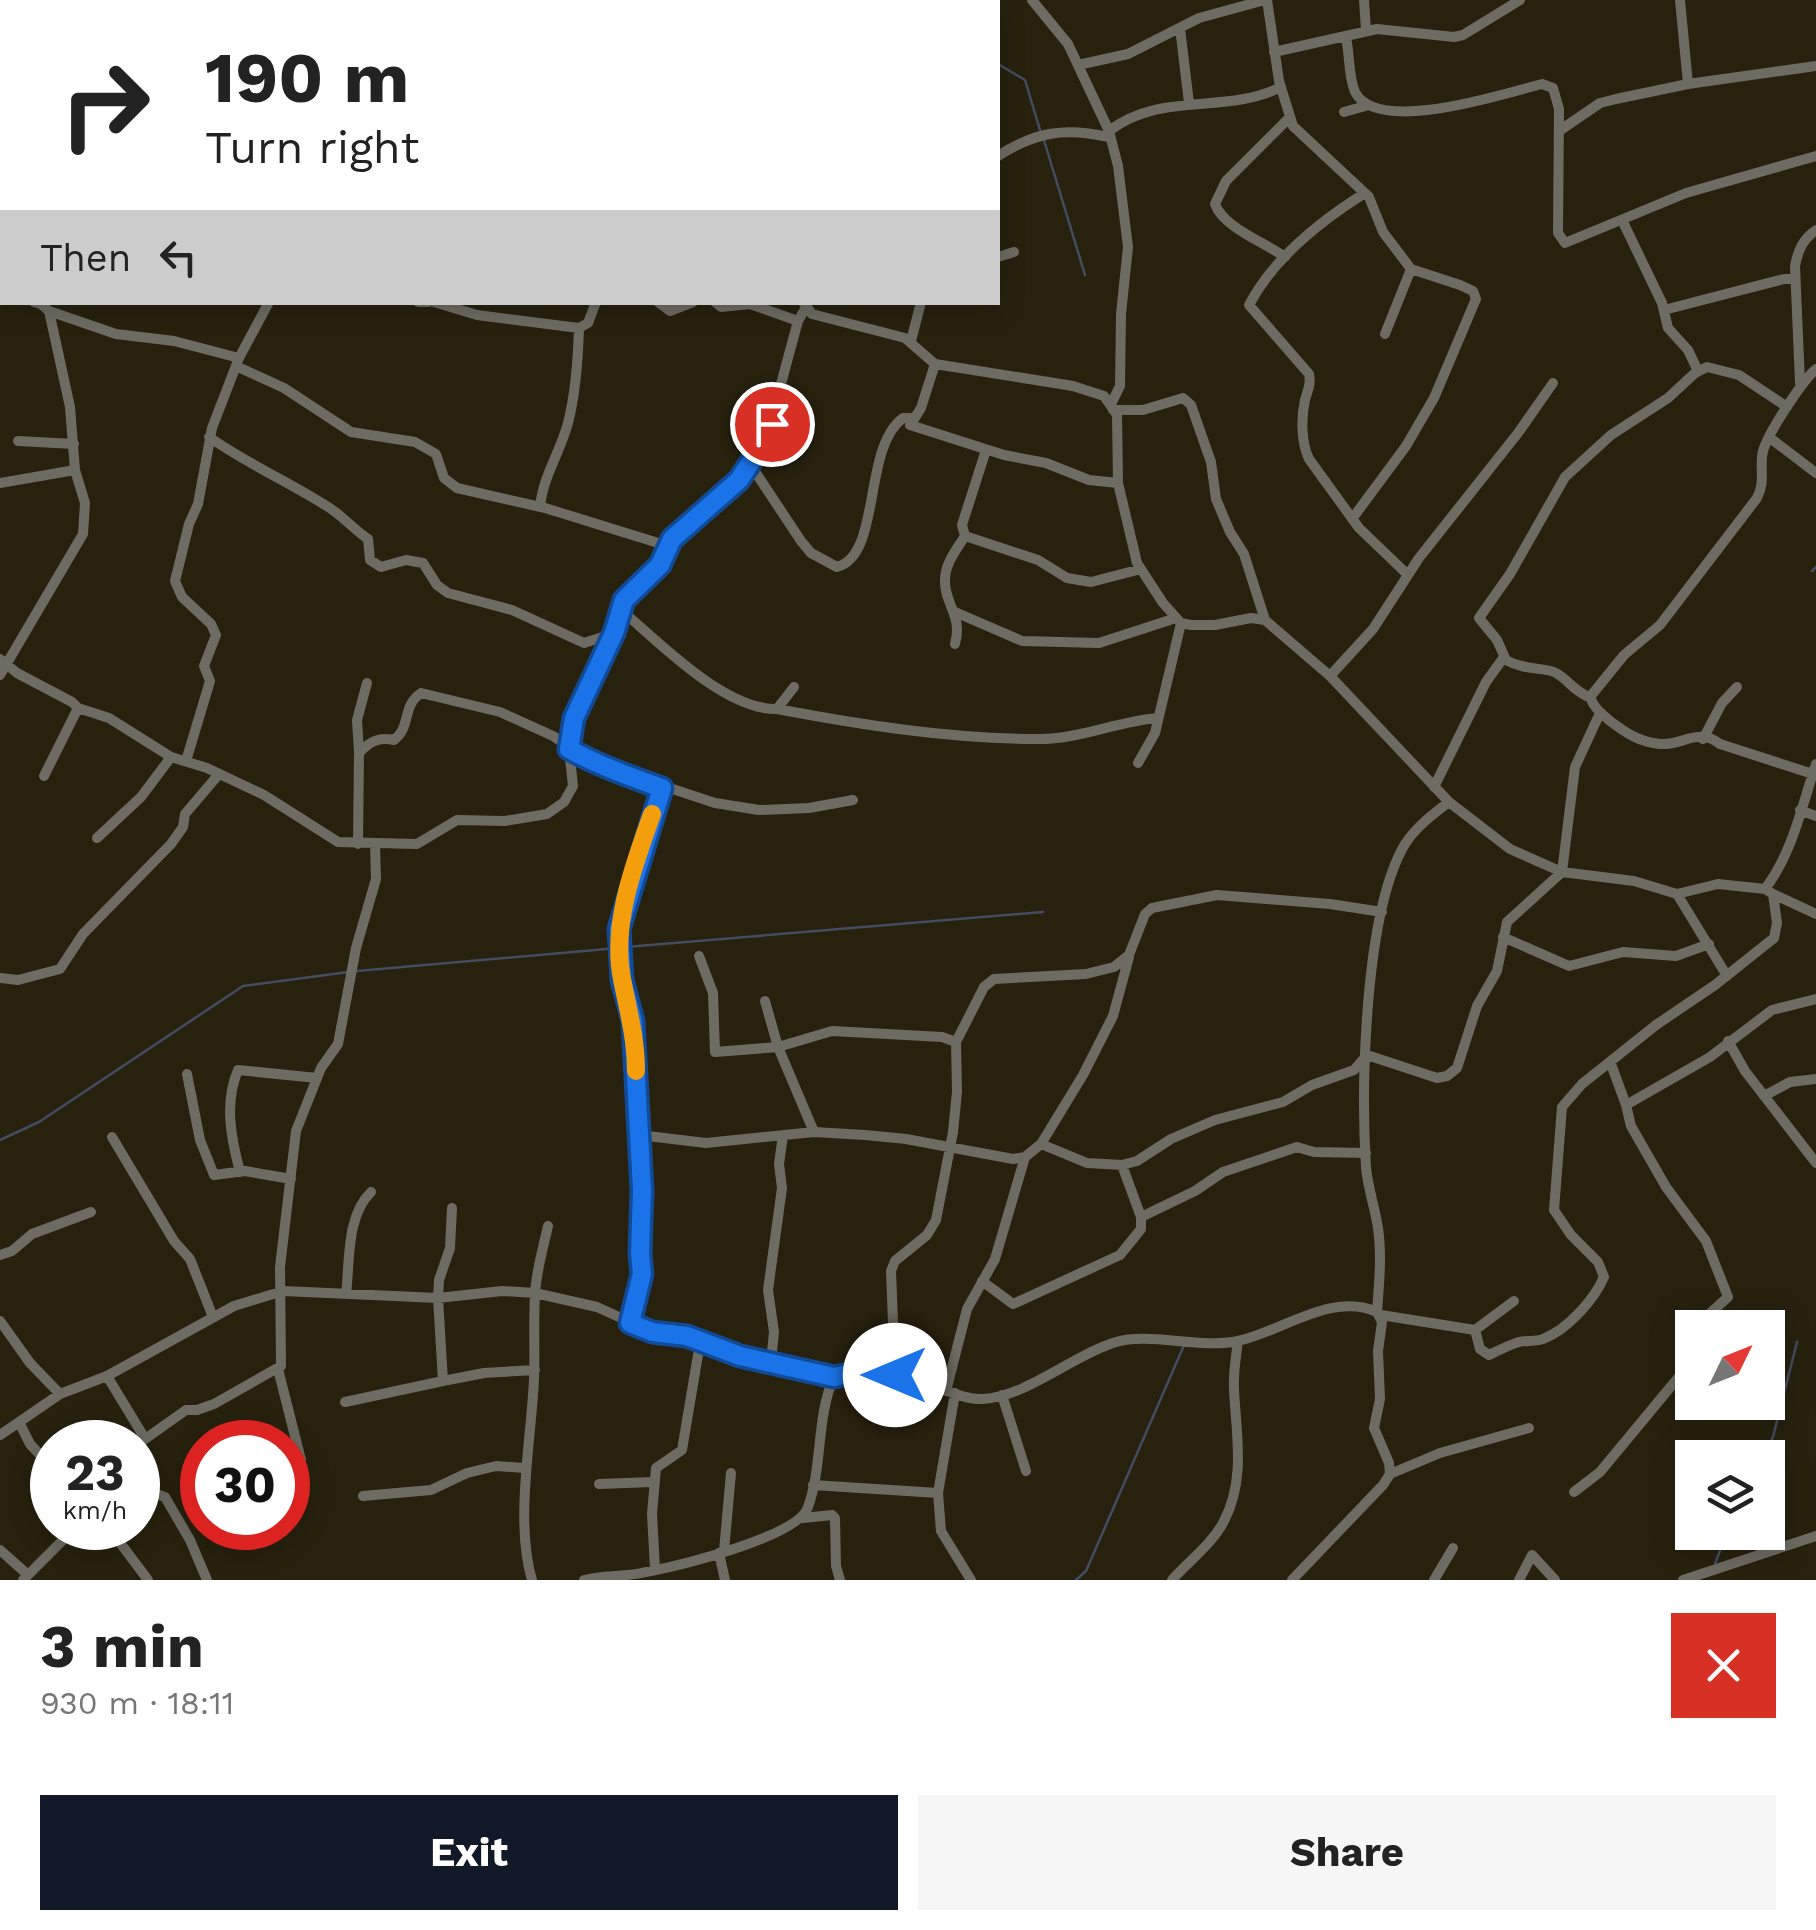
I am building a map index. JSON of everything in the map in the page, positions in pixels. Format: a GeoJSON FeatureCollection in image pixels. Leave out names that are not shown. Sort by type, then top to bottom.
{"type":"FeatureCollection","features":[{"type":"Feature","properties":{"kind":"street"},"geometry":{"type":"LineString","coordinates":[[1032,0],[1068,44],[1118,166],[1128,247],[1121,314],[1120,386],[1112,407]]}},
{"type":"Feature","properties":{"kind":"street"},"geometry":{"type":"LineString","coordinates":[[1078,65],[1128,54],[1199,18],[1266,0],[1281,88],[1289,118],[1298,132],[1365,193],[1383,232],[1410,269],[1473,291],[1476,299],[1434,398],[1406,446],[1352,519]]}},
{"type":"Feature","properties":{"kind":"street"},"geometry":{"type":"LineString","coordinates":[[1364,0],[1366,30]]}},
{"type":"Feature","properties":{"kind":"street"},"geometry":{"type":"LineString","coordinates":[[1274,52],[1346,38],[1366,30],[1464,34],[1520,0]]}},
{"type":"Feature","properties":{"kind":"street"},"geometry":{"type":"LineString","coordinates":[[1680,0],[1688,84]]}},
{"type":"Feature","properties":{"kind":"street"},"geometry":{"type":"LineString","coordinates":[[1180,28],[1189,103]]}},
{"type":"Feature","properties":{"kind":"street"},"geometry":{"type":"LineString","coordinates":[[1346,38],[1356,94],[1369,105]]}},
{"type":"Feature","properties":{"kind":"street"},"geometry":{"type":"LineString","coordinates":[[1560,130],[1600,103],[1688,84],[1816,66]]}},
{"type":"Feature","properties":{"kind":"street"},"geometry":{"type":"LineString","coordinates":[[1344,112],[1369,105],[1430,112],[1542,84],[1552,88],[1560,130],[1556,193],[1560,240],[1570,242],[1686,193],[1816,156]]}},
{"type":"Feature","properties":{"kind":"street"},"geometry":{"type":"LineString","coordinates":[[1000,155],[1024,140],[1056,130],[1108,134],[1154,109],[1189,103],[1226,104],[1281,88]]}},
{"type":"Feature","properties":{"kind":"street"},"geometry":{"type":"LineString","coordinates":[[1285,257],[1219,216],[1215,204],[1226,181],[1289,118]]}},
{"type":"Feature","properties":{"kind":"street"},"geometry":{"type":"LineString","coordinates":[[1365,193],[1308,234],[1285,257],[1250,305],[1309,374],[1303,447],[1308,459],[1352,519],[1408,574]]}},
{"type":"Feature","properties":{"kind":"street"},"geometry":{"type":"LineString","coordinates":[[1622,220],[1664,310],[1668,328],[1688,350],[1698,370]]}},
{"type":"Feature","properties":{"kind":"street"},"geometry":{"type":"LineString","coordinates":[[1800,383],[1797,252],[1816,230]]}},
{"type":"Feature","properties":{"kind":"street"},"geometry":{"type":"LineString","coordinates":[[1000,256],[1014,252]]}},
{"type":"Feature","properties":{"kind":"street"},"geometry":{"type":"LineString","coordinates":[[1385,334],[1410,269]]}},
{"type":"Feature","properties":{"kind":"street"},"geometry":{"type":"LineString","coordinates":[[1664,310],[1796,279]]}},
{"type":"Feature","properties":{"kind":"street"},"geometry":{"type":"LineString","coordinates":[[39,305],[116,334],[174,341],[237,362],[352,432],[415,442],[436,454],[444,478],[457,488],[540,507],[668,546]]}},
{"type":"Feature","properties":{"kind":"street"},"geometry":{"type":"LineString","coordinates":[[186,761],[210,680],[204,666],[216,635],[212,624],[182,597],[175,581],[198,504],[210,437],[237,362],[266,305]]}},
{"type":"Feature","properties":{"kind":"street"},"geometry":{"type":"LineString","coordinates":[[442,305],[477,315],[580,328],[588,323],[595,305]]}},
{"type":"Feature","properties":{"kind":"street"},"geometry":{"type":"LineString","coordinates":[[662,305],[670,311],[685,305]]}},
{"type":"Feature","properties":{"kind":"street"},"geometry":{"type":"LineString","coordinates":[[753,305],[798,321]]}},
{"type":"Feature","properties":{"kind":"street"},"geometry":{"type":"LineString","coordinates":[[911,341],[920,305]]}},
{"type":"Feature","properties":{"kind":"street"},"geometry":{"type":"LineString","coordinates":[[3,661],[78,708],[109,718],[171,757],[264,795],[325,836],[358,844],[417,844],[457,820],[505,820],[547,814],[564,802],[573,786],[569,749],[574,718],[614,633],[624,600],[660,565],[679,532],[727,493],[764,442],[804,306],[812,314],[911,341],[935,364],[1073,386],[1104,396],[1119,430],[1118,484],[1141,569],[1178,620],[1158,718],[1147,751],[1138,763]]}},
{"type":"Feature","properties":{"kind":"street"},"geometry":{"type":"LineString","coordinates":[[0,675],[3,661],[83,534],[86,504],[75,470],[70,407],[49,311]]}},
{"type":"Feature","properties":{"kind":"street"},"geometry":{"type":"LineString","coordinates":[[540,507],[547,472],[568,426],[580,328]]}},
{"type":"Feature","properties":{"kind":"street"},"geometry":{"type":"LineString","coordinates":[[910,425],[928,392],[935,364]]}},
{"type":"Feature","properties":{"kind":"street"},"geometry":{"type":"LineString","coordinates":[[1476,1330],[1480,1349],[1489,1354],[1523,1340],[1541,1341],[1590,1300],[1601,1284],[1604,1277],[1598,1262],[1571,1235],[1554,1210],[1562,1106],[1582,1084],[1656,1025],[1774,938],[1777,923],[1769,891],[1792,842],[1815,771],[1713,739],[1692,736],[1662,745],[1627,736],[1600,713],[1591,698],[1575,692],[1554,672],[1524,669],[1504,657],[1497,640],[1478,618],[1510,574],[1565,477],[1611,436],[1668,398],[1698,370],[1713,367],[1739,376],[1787,407]]}},
{"type":"Feature","properties":{"kind":"street"},"geometry":{"type":"LineString","coordinates":[[1591,698],[1597,685],[1624,655],[1660,625],[1757,498],[1764,485],[1762,457],[1770,438],[1800,383],[1816,369]]}},
{"type":"Feature","properties":{"kind":"street"},"geometry":{"type":"LineString","coordinates":[[1330,676],[1373,629],[1408,574],[1553,383]]}},
{"type":"Feature","properties":{"kind":"street"},"geometry":{"type":"LineString","coordinates":[[1112,407],[1143,410],[1183,398],[1192,405],[1210,462],[1216,499],[1244,554],[1264,620]]}},
{"type":"Feature","properties":{"kind":"street"},"geometry":{"type":"LineString","coordinates":[[750,464],[811,552],[828,563],[842,566],[853,557],[862,539],[887,436],[903,418],[911,418],[910,425]]}},
{"type":"Feature","properties":{"kind":"street"},"geometry":{"type":"LineString","coordinates":[[910,425],[986,450],[1046,463],[1088,480],[1118,484]]}},
{"type":"Feature","properties":{"kind":"street"},"geometry":{"type":"LineString","coordinates":[[210,437],[236,456],[328,506],[368,539],[370,560],[380,567],[406,560],[423,563],[436,586],[448,593],[512,610],[584,643],[614,633]]}},
{"type":"Feature","properties":{"kind":"street"},"geometry":{"type":"LineString","coordinates":[[1770,438],[1816,473]]}},
{"type":"Feature","properties":{"kind":"street"},"geometry":{"type":"LineString","coordinates":[[18,441],[74,444]]}},
{"type":"Feature","properties":{"kind":"street"},"geometry":{"type":"LineString","coordinates":[[966,536],[962,524],[986,450]]}},
{"type":"Feature","properties":{"kind":"street"},"geometry":{"type":"LineString","coordinates":[[0,482],[75,470]]}},
{"type":"Feature","properties":{"kind":"street"},"geometry":{"type":"LineString","coordinates":[[966,536],[1038,560],[1067,578],[1091,582],[1141,569]]}},
{"type":"Feature","properties":{"kind":"street"},"geometry":{"type":"LineString","coordinates":[[954,644],[958,623],[944,580],[951,557],[966,536]]}},
{"type":"Feature","properties":{"kind":"street"},"geometry":{"type":"LineString","coordinates":[[620,609],[721,690],[762,710],[936,732],[1041,740],[1158,718]]}},
{"type":"Feature","properties":{"kind":"street"},"geometry":{"type":"LineString","coordinates":[[955,612],[1022,641],[1099,643],[1178,620],[1215,625],[1251,618],[1264,620],[1330,676],[1449,802],[1510,849],[1562,872],[1634,881],[1677,894],[1718,884],[1769,891],[1816,914]]}},
{"type":"Feature","properties":{"kind":"street"},"geometry":{"type":"LineString","coordinates":[[1434,787],[1486,682],[1504,657]]}},
{"type":"Feature","properties":{"kind":"street"},"geometry":{"type":"LineString","coordinates":[[358,844],[357,720],[367,683]]}},
{"type":"Feature","properties":{"kind":"street"},"geometry":{"type":"LineString","coordinates":[[777,710],[794,686]]}},
{"type":"Feature","properties":{"kind":"street"},"geometry":{"type":"LineString","coordinates":[[1703,739],[1722,702],[1737,687]]}},
{"type":"Feature","properties":{"kind":"street"},"geometry":{"type":"LineString","coordinates":[[359,753],[368,743],[383,738],[394,740],[401,734],[410,702],[421,693],[500,712],[552,736],[594,763],[715,804],[759,810],[808,808],[853,800]]}},
{"type":"Feature","properties":{"kind":"street"},"geometry":{"type":"LineString","coordinates":[[44,776],[78,708]]}},
{"type":"Feature","properties":{"kind":"street"},"geometry":{"type":"LineString","coordinates":[[1367,1055],[1437,1078],[1456,1068],[1476,1006],[1497,971],[1507,922],[1562,872],[1575,767],[1600,713]]}},
{"type":"Feature","properties":{"kind":"street"},"geometry":{"type":"LineString","coordinates":[[97,838],[141,797],[171,757]]}},
{"type":"Feature","properties":{"kind":"street"},"geometry":{"type":"LineString","coordinates":[[0,978],[18,980],[60,970],[84,934],[171,844],[183,827],[184,814],[219,774]]}},
{"type":"Feature","properties":{"kind":"street"},"geometry":{"type":"LineString","coordinates":[[630,1323],[642,1274],[639,1135],[633,1021],[622,980],[619,929],[662,788]]}},
{"type":"Feature","properties":{"kind":"street"},"geometry":{"type":"LineString","coordinates":[[1292,1580],[1373,1492],[1383,1486],[1390,1474],[1374,1428],[1380,1399],[1380,1248],[1366,1153],[1374,950],[1382,912],[1406,843],[1427,818],[1449,802]]}},
{"type":"Feature","properties":{"kind":"street"},"geometry":{"type":"LineString","coordinates":[[1800,810],[1816,816]]}},
{"type":"Feature","properties":{"kind":"street"},"geometry":{"type":"LineString","coordinates":[[290,1420],[278,1369],[282,1358],[280,1266],[300,1116],[338,1044],[356,948],[376,878],[375,844]]}},
{"type":"Feature","properties":{"kind":"street"},"geometry":{"type":"LineString","coordinates":[[1677,894],[1727,976]]}},
{"type":"Feature","properties":{"kind":"street"},"geometry":{"type":"LineString","coordinates":[[639,1135],[706,1144],[814,1132],[906,1139],[1013,1159],[1025,1156],[1040,1144],[1083,1075],[1113,1016],[1129,956],[1145,914],[1152,908],[1217,895],[1382,912]]}},
{"type":"Feature","properties":{"kind":"street"},"geometry":{"type":"LineString","coordinates":[[1503,937],[1569,966],[1622,952],[1676,956],[1709,944]]}},
{"type":"Feature","properties":{"kind":"street"},"geometry":{"type":"LineString","coordinates":[[699,956],[713,993],[714,1052],[778,1046],[850,1030],[942,1037],[956,1042]]}},
{"type":"Feature","properties":{"kind":"street"},"geometry":{"type":"LineString","coordinates":[[895,1375],[891,1271],[895,1261],[927,1235],[936,1220],[957,1092],[956,1042],[984,987],[994,979],[1103,971],[1129,956]]}},
{"type":"Feature","properties":{"kind":"street"},"geometry":{"type":"LineString","coordinates":[[1626,1105],[1710,1057],[1772,1010],[1816,1000]]}},
{"type":"Feature","properties":{"kind":"street"},"geometry":{"type":"LineString","coordinates":[[764,1001],[814,1132]]}},
{"type":"Feature","properties":{"kind":"street"},"geometry":{"type":"LineString","coordinates":[[1728,1041],[1816,1164]]}},
{"type":"Feature","properties":{"kind":"street"},"geometry":{"type":"LineString","coordinates":[[1040,1144],[1087,1163],[1122,1165],[1137,1161],[1172,1139],[1215,1120],[1283,1102],[1312,1085],[1354,1070],[1367,1055]]}},
{"type":"Feature","properties":{"kind":"street"},"geometry":{"type":"LineString","coordinates":[[1611,1064],[1631,1126],[1666,1187],[1706,1241],[1728,1297],[1714,1310]]}},
{"type":"Feature","properties":{"kind":"street"},"geometry":{"type":"LineString","coordinates":[[240,1172],[229,1101],[238,1070],[317,1078]]}},
{"type":"Feature","properties":{"kind":"street"},"geometry":{"type":"LineString","coordinates":[[188,1074],[200,1140],[214,1175],[240,1172],[291,1179]]}},
{"type":"Feature","properties":{"kind":"street"},"geometry":{"type":"LineString","coordinates":[[1764,1096],[1790,1082],[1816,1079]]}},
{"type":"Feature","properties":{"kind":"street"},"geometry":{"type":"LineString","coordinates":[[771,1362],[774,1332],[768,1290],[782,1188],[779,1164],[783,1136]]}},
{"type":"Feature","properties":{"kind":"street"},"geometry":{"type":"LineString","coordinates":[[112,1137],[174,1241],[190,1259],[213,1317]]}},
{"type":"Feature","properties":{"kind":"street"},"geometry":{"type":"LineString","coordinates":[[1141,1216],[1194,1191],[1223,1172],[1297,1148],[1366,1153]]}},
{"type":"Feature","properties":{"kind":"street"},"geometry":{"type":"LineString","coordinates":[[971,1580],[941,1531],[938,1493],[950,1392],[967,1310],[995,1258],[1025,1156]]}},
{"type":"Feature","properties":{"kind":"street"},"geometry":{"type":"LineString","coordinates":[[982,1281],[1008,1302],[1018,1302],[1120,1255],[1140,1230],[1141,1216],[1122,1165]]}},
{"type":"Feature","properties":{"kind":"street"},"geometry":{"type":"LineString","coordinates":[[346,1294],[354,1224],[359,1205],[371,1192]]}},
{"type":"Feature","properties":{"kind":"street"},"geometry":{"type":"LineString","coordinates":[[443,1381],[438,1298],[450,1248],[452,1208]]}},
{"type":"Feature","properties":{"kind":"street"},"geometry":{"type":"LineString","coordinates":[[0,1256],[32,1234],[92,1212]]}},
{"type":"Feature","properties":{"kind":"street"},"geometry":{"type":"LineString","coordinates":[[532,1580],[524,1554],[525,1468],[535,1370],[534,1294],[548,1226]]}},
{"type":"Feature","properties":{"kind":"street"},"geometry":{"type":"LineString","coordinates":[[0,1435],[60,1394],[107,1376],[234,1306],[283,1292],[438,1298],[502,1291],[534,1294],[597,1307],[652,1332],[687,1336],[740,1356],[834,1377],[868,1370],[981,1400],[1115,1342],[1134,1338],[1175,1344],[1238,1341],[1330,1309],[1363,1307],[1379,1314],[1476,1330],[1514,1301]]}},
{"type":"Feature","properties":{"kind":"street"},"geometry":{"type":"LineString","coordinates":[[0,1321],[30,1363],[60,1394]]}},
{"type":"Feature","properties":{"kind":"street"},"geometry":{"type":"LineString","coordinates":[[1172,1580],[1216,1535],[1233,1493],[1240,1465],[1233,1383],[1238,1341]]}},
{"type":"Feature","properties":{"kind":"street"},"geometry":{"type":"LineString","coordinates":[[649,1574],[653,1482],[661,1462],[682,1450],[700,1343]]}},
{"type":"Feature","properties":{"kind":"street"},"geometry":{"type":"LineString","coordinates":[[160,1427],[186,1410],[214,1404],[278,1369]]}},
{"type":"Feature","properties":{"kind":"street"},"geometry":{"type":"LineString","coordinates":[[345,1402],[484,1373],[535,1370]]}},
{"type":"Feature","properties":{"kind":"street"},"geometry":{"type":"LineString","coordinates":[[107,1376],[130,1420]]}},
{"type":"Feature","properties":{"kind":"street"},"geometry":{"type":"LineString","coordinates":[[802,1518],[813,1485],[834,1377]]}},
{"type":"Feature","properties":{"kind":"street"},"geometry":{"type":"LineString","coordinates":[[1574,1492],[1600,1472],[1675,1382]]}},
{"type":"Feature","properties":{"kind":"street"},"geometry":{"type":"LineString","coordinates":[[1002,1394],[1026,1471]]}},
{"type":"Feature","properties":{"kind":"street"},"geometry":{"type":"LineString","coordinates":[[20,1424],[30,1444]]}},
{"type":"Feature","properties":{"kind":"street"},"geometry":{"type":"LineString","coordinates":[[1390,1474],[1440,1453],[1529,1428]]}},
{"type":"Feature","properties":{"kind":"street"},"geometry":{"type":"LineString","coordinates":[[363,1496],[431,1490],[496,1466],[525,1468]]}},
{"type":"Feature","properties":{"kind":"street"},"geometry":{"type":"LineString","coordinates":[[725,1580],[721,1552],[732,1472]]}},
{"type":"Feature","properties":{"kind":"street"},"geometry":{"type":"LineString","coordinates":[[599,1484],[653,1482]]}},
{"type":"Feature","properties":{"kind":"street"},"geometry":{"type":"LineString","coordinates":[[813,1485],[938,1493]]}},
{"type":"Feature","properties":{"kind":"street"},"geometry":{"type":"LineString","coordinates":[[160,1495],[165,1497],[207,1580]]}},
{"type":"Feature","properties":{"kind":"street"},"geometry":{"type":"LineString","coordinates":[[584,1580],[649,1574],[767,1538],[802,1518],[832,1514],[840,1580]]}},
{"type":"Feature","properties":{"kind":"street"},"geometry":{"type":"LineString","coordinates":[[1683,1580],[1816,1536]]}},
{"type":"Feature","properties":{"kind":"street"},"geometry":{"type":"LineString","coordinates":[[1434,1580],[1453,1548]]}},
{"type":"Feature","properties":{"kind":"street"},"geometry":{"type":"LineString","coordinates":[[0,1550],[25,1577],[53,1550]]}},
{"type":"Feature","properties":{"kind":"street"},"geometry":{"type":"LineString","coordinates":[[126,1550],[148,1580]]}},
{"type":"Feature","properties":{"kind":"street"},"geometry":{"type":"LineString","coordinates":[[1519,1580],[1532,1555],[1555,1580]]}},
{"type":"Feature","properties":{"kind":"waterway"},"geometry":{"type":"LineString","coordinates":[[1000,65],[1025,80],[1040,130]]}},
{"type":"Feature","properties":{"kind":"waterway"},"geometry":{"type":"LineString","coordinates":[[1043,137],[1085,275]]}},
{"type":"Feature","properties":{"kind":"waterway"},"geometry":{"type":"LineString","coordinates":[[1812,571],[1816,567]]}},
{"type":"Feature","properties":{"kind":"waterway"},"geometry":{"type":"LineString","coordinates":[[626,947],[1043,912]]}},
{"type":"Feature","properties":{"kind":"waterway"},"geometry":{"type":"LineString","coordinates":[[357,971],[618,948]]}},
{"type":"Feature","properties":{"kind":"waterway"},"geometry":{"type":"LineString","coordinates":[[0,1140],[39,1122],[243,986],[349,972]]}},
{"type":"Feature","properties":{"kind":"waterway"},"geometry":{"type":"LineString","coordinates":[[1772,1440],[1797,1342]]}},
{"type":"Feature","properties":{"kind":"waterway"},"geometry":{"type":"LineString","coordinates":[[1076,1580],[1086,1571],[1185,1343]]}},
{"type":"Feature","properties":{"kind":"waterway"},"geometry":{"type":"LineString","coordinates":[[1715,1564],[1720,1550]]}},
{"type":"Feature","properties":{"kind":"slow traffic"},"geometry":{"type":"LineString","coordinates":[[636,1071],[633,1021],[622,980],[619,929],[652,814]]}},
{"type":"Feature","properties":{"kind":"route"},"geometry":{"type":"LineString","coordinates":[[772,424],[739,480],[672,539],[660,565],[624,600],[614,633],[574,718],[569,749],[594,763],[662,788],[619,929],[622,980],[633,1021],[642,1190],[642,1274],[630,1323],[652,1332],[687,1336],[740,1356],[834,1377],[868,1370],[895,1375]]}}]}
